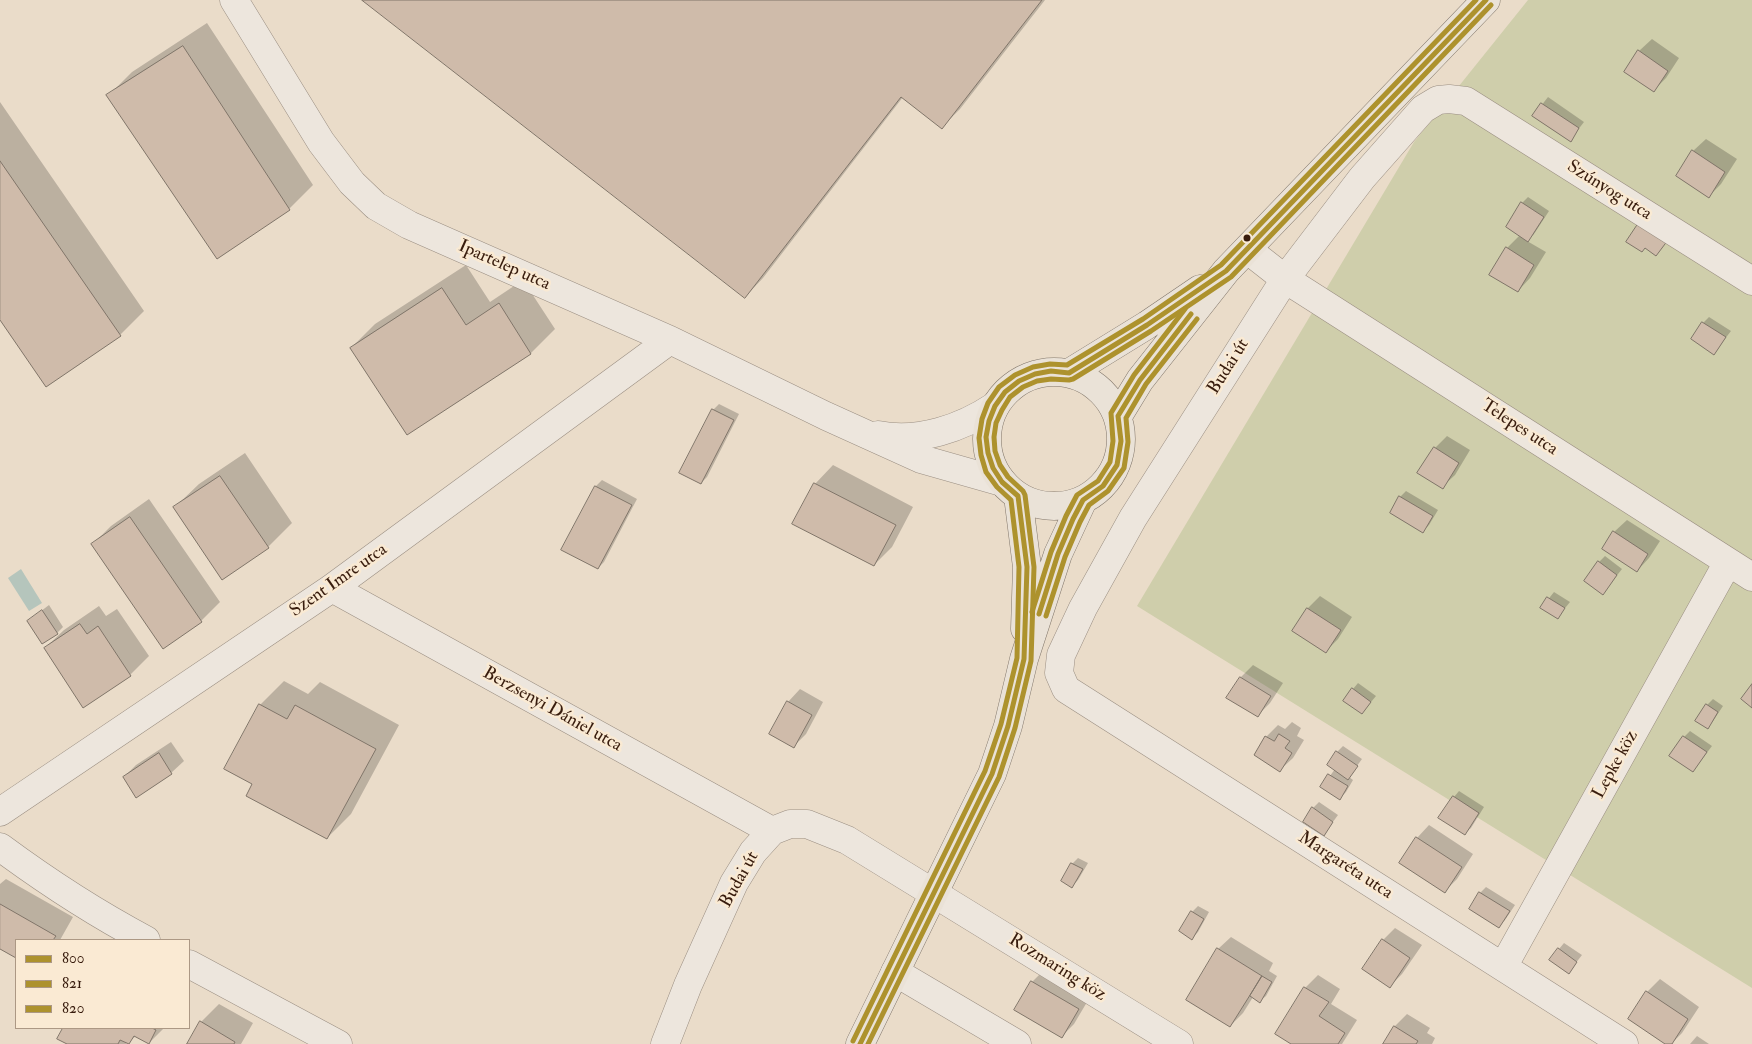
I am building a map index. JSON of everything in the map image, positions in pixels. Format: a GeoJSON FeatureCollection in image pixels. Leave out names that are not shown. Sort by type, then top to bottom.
{"type":"FeatureCollection","features":[{"type":"Feature","properties":{"kind":"main road"},"geometry":{"type":"LineString","coordinates":[[1118,416],[1140,380],[1226,271],[1486,0]]}},
{"type":"Feature","properties":{"kind":"main road"},"geometry":{"type":"LineString","coordinates":[[1068,373],[1147,325],[1226,271]]}},
{"type":"Feature","properties":{"kind":"main road"},"geometry":{"type":"LineString","coordinates":[[1052,371],[1068,373],[1090,381],[1106,396],[1118,416],[1122,440],[1117,465],[1103,486],[1083,500],[1071,505],[1057,507],[1030,503],[1010,489],[993,468],[988,453],[986,437],[989,421],[995,406],[1005,392],[1018,381],[1035,374],[1052,371]]}},
{"type":"Feature","properties":{"kind":"main road"},"geometry":{"type":"LineString","coordinates":[[1010,489],[1027,567],[1024,659]]}},
{"type":"Feature","properties":{"kind":"main road"},"geometry":{"type":"LineString","coordinates":[[860,1044],[992,774],[1008,726],[1024,659],[1058,554],[1083,500]]}},
{"type":"Feature","properties":{"kind":"street","name":"Ipartelep utca"},"geometry":{"type":"LineString","coordinates":[[234,0],[321,142],[352,183],[376,206],[409,225],[670,340],[860,431]]}},
{"type":"Feature","properties":{"kind":"street","name":"Budai út"},"geometry":{"type":"LineString","coordinates":[[1066,688],[1059,673],[1061,655],[1082,608],[1133,518],[1285,279],[1362,178],[1423,109],[1438,100],[1466,101]]}},
{"type":"Feature","properties":{"kind":"street","name":"Szúnyog utca"},"geometry":{"type":"LineString","coordinates":[[1466,101],[1752,281]]}},
{"type":"Feature","properties":{"kind":"street","name":"Telepes utca"},"geometry":{"type":"LineString","coordinates":[[1248,250],[1285,279],[1752,577]]}},
{"type":"Feature","properties":{"kind":"street","name":"Szent Imre utca"},"geometry":{"type":"LineString","coordinates":[[0,812],[332,588],[670,340]]}},
{"type":"Feature","properties":{"kind":"street"},"geometry":{"type":"LineString","coordinates":[[860,431],[885,436],[937,433],[980,416],[995,406]]}},
{"type":"Feature","properties":{"kind":"street"},"geometry":{"type":"LineString","coordinates":[[860,431],[921,459],[1010,489]]}},
{"type":"Feature","properties":{"kind":"street","name":"Lepke köz"},"geometry":{"type":"LineString","coordinates":[[1503,967],[1728,562]]}},
{"type":"Feature","properties":{"kind":"street","name":"Berzsenyi Dániel utca"},"geometry":{"type":"LineString","coordinates":[[332,588],[772,831]]}},
{"type":"Feature","properties":{"kind":"street","name":"Margaréta utca"},"geometry":{"type":"LineString","coordinates":[[1066,688],[1624,1044]]}},
{"type":"Feature","properties":{"kind":"street","name":"Budai út"},"geometry":{"type":"LineString","coordinates":[[665,1044],[688,985],[734,883],[752,852],[772,831],[790,824],[807,824],[847,840],[935,893]]}},
{"type":"Feature","properties":{"kind":"street"},"geometry":{"type":"LineString","coordinates":[[0,847],[103,917],[144,939]]}},
{"type":"Feature","properties":{"kind":"street","name":"Rozmaring köz"},"geometry":{"type":"LineString","coordinates":[[935,893],[1179,1044]]}},
{"type":"Feature","properties":{"kind":"street"},"geometry":{"type":"LineString","coordinates":[[190,965],[338,1044]]}},
{"type":"Feature","properties":{"kind":"street"},"geometry":{"type":"LineString","coordinates":[[896,972],[1017,1044]]}},
{"type":"Feature","properties":{"kind":"green space"},"geometry":{"type":"Polygon","coordinates":[[[1528,0],[1752,0],[1752,988],[1137,606],[1414,142],[1528,0]]]}},
{"type":"Feature","properties":{"kind":"shaded area"},"geometry":{"type":"Polygon","coordinates":[[[21,569],[42,603],[29,611],[8,578],[21,569]]]}},
{"type":"Feature","properties":{"kind":"building"},"geometry":{"type":"Polygon","coordinates":[[[362,0],[1042,0],[942,129],[901,97],[745,298],[362,0]]]}},
{"type":"Feature","properties":{"kind":"building"},"geometry":{"type":"Polygon","coordinates":[[[183,46],[290,210],[217,259],[106,95],[183,46]]]}},
{"type":"Feature","properties":{"kind":"building"},"geometry":{"type":"Polygon","coordinates":[[[1638,50],[1668,71],[1654,92],[1624,72],[1638,50]]]}},
{"type":"Feature","properties":{"kind":"building"},"geometry":{"type":"Polygon","coordinates":[[[1541,103],[1579,128],[1571,142],[1532,116],[1541,103]]]}},
{"type":"Feature","properties":{"kind":"building"},"geometry":{"type":"Polygon","coordinates":[[[1692,150],[1725,172],[1709,198],[1676,176],[1692,150]]]}},
{"type":"Feature","properties":{"kind":"building"},"geometry":{"type":"Polygon","coordinates":[[[0,161],[121,336],[46,387],[0,320],[0,161]]]}},
{"type":"Feature","properties":{"kind":"building"},"geometry":{"type":"Polygon","coordinates":[[[1521,202],[1544,217],[1528,242],[1506,227],[1521,202]]]}},
{"type":"Feature","properties":{"kind":"building"},"geometry":{"type":"Polygon","coordinates":[[[1640,221],[1668,240],[1656,256],[1645,248],[1642,252],[1626,242],[1640,221]]]}},
{"type":"Feature","properties":{"kind":"building"},"geometry":{"type":"Polygon","coordinates":[[[1506,247],[1534,265],[1518,292],[1489,275],[1506,247]]]}},
{"type":"Feature","properties":{"kind":"building"},"geometry":{"type":"Polygon","coordinates":[[[442,288],[466,325],[499,303],[531,354],[407,435],[350,348],[442,288]]]}},
{"type":"Feature","properties":{"kind":"building"},"geometry":{"type":"Polygon","coordinates":[[[1702,322],[1726,337],[1714,355],[1691,339],[1702,322]]]}},
{"type":"Feature","properties":{"kind":"building"},"geometry":{"type":"Polygon","coordinates":[[[712,409],[734,420],[701,484],[679,473],[712,409]]]}},
{"type":"Feature","properties":{"kind":"building"},"geometry":{"type":"Polygon","coordinates":[[[1434,447],[1459,463],[1443,489],[1417,473],[1434,447]]]}},
{"type":"Feature","properties":{"kind":"building"},"geometry":{"type":"Polygon","coordinates":[[[220,476],[269,548],[222,580],[173,507],[220,476]]]}},
{"type":"Feature","properties":{"kind":"building"},"geometry":{"type":"Polygon","coordinates":[[[814,483],[896,525],[874,566],[792,524],[814,483]]]}},
{"type":"Feature","properties":{"kind":"building"},"geometry":{"type":"Polygon","coordinates":[[[595,486],[632,505],[598,569],[561,550],[595,486]]]}},
{"type":"Feature","properties":{"kind":"building"},"geometry":{"type":"Polygon","coordinates":[[[1399,496],[1433,516],[1423,533],[1390,513],[1399,496]]]}},
{"type":"Feature","properties":{"kind":"building"},"geometry":{"type":"Polygon","coordinates":[[[130,517],[202,622],[163,649],[91,544],[130,517]]]}},
{"type":"Feature","properties":{"kind":"building"},"geometry":{"type":"Polygon","coordinates":[[[1613,531],[1648,554],[1637,572],[1602,549],[1613,531]]]}},
{"type":"Feature","properties":{"kind":"building"},"geometry":{"type":"Polygon","coordinates":[[[1598,561],[1617,575],[1603,595],[1584,581],[1598,561]]]}},
{"type":"Feature","properties":{"kind":"building"},"geometry":{"type":"Polygon","coordinates":[[[1547,597],[1565,608],[1558,619],[1540,608],[1547,597]]]}},
{"type":"Feature","properties":{"kind":"building"},"geometry":{"type":"Polygon","coordinates":[[[1307,608],[1341,630],[1326,653],[1292,631],[1307,608]]]}},
{"type":"Feature","properties":{"kind":"building"},"geometry":{"type":"Polygon","coordinates":[[[42,610],[58,634],[42,644],[27,621],[42,610]]]}},
{"type":"Feature","properties":{"kind":"building"},"geometry":{"type":"Polygon","coordinates":[[[80,624],[87,634],[98,626],[131,676],[83,708],[44,648],[80,624]]]}},
{"type":"Feature","properties":{"kind":"building"},"geometry":{"type":"Polygon","coordinates":[[[1240,677],[1271,696],[1258,717],[1226,698],[1240,677]]]}},
{"type":"Feature","properties":{"kind":"building"},"geometry":{"type":"Polygon","coordinates":[[[1752,684],[1752,708],[1741,699],[1752,684]]]}},
{"type":"Feature","properties":{"kind":"building"},"geometry":{"type":"Polygon","coordinates":[[[1352,688],[1371,702],[1362,714],[1343,701],[1352,688]]]}},
{"type":"Feature","properties":{"kind":"building"},"geometry":{"type":"Polygon","coordinates":[[[787,701],[812,715],[794,748],[769,734],[787,701]]]}},
{"type":"Feature","properties":{"kind":"building"},"geometry":{"type":"Polygon","coordinates":[[[259,704],[287,719],[295,705],[376,749],[327,839],[246,796],[252,784],[224,769],[259,704]]]}},
{"type":"Feature","properties":{"kind":"building"},"geometry":{"type":"Polygon","coordinates":[[[1706,704],[1718,712],[1708,729],[1695,721],[1706,704]]]}},
{"type":"Feature","properties":{"kind":"building"},"geometry":{"type":"Polygon","coordinates":[[[1279,734],[1290,741],[1285,748],[1292,753],[1280,772],[1254,755],[1265,736],[1274,741],[1279,734]]]}},
{"type":"Feature","properties":{"kind":"building"},"geometry":{"type":"Polygon","coordinates":[[[1683,736],[1707,752],[1693,772],[1669,756],[1683,736]]]}},
{"type":"Feature","properties":{"kind":"building"},"geometry":{"type":"Polygon","coordinates":[[[1336,751],[1358,766],[1348,780],[1327,765],[1336,751]]]}},
{"type":"Feature","properties":{"kind":"building"},"geometry":{"type":"Polygon","coordinates":[[[159,753],[172,774],[136,798],[123,777],[159,753]]]}},
{"type":"Feature","properties":{"kind":"building"},"geometry":{"type":"Polygon","coordinates":[[[1328,774],[1348,786],[1340,800],[1320,787],[1328,774]]]}},
{"type":"Feature","properties":{"kind":"building"},"geometry":{"type":"Polygon","coordinates":[[[1453,796],[1479,813],[1465,835],[1438,818],[1453,796]]]}},
{"type":"Feature","properties":{"kind":"building"},"geometry":{"type":"Polygon","coordinates":[[[1312,807],[1333,822],[1324,836],[1303,822],[1312,807]]]}},
{"type":"Feature","properties":{"kind":"building"},"geometry":{"type":"Polygon","coordinates":[[[1416,837],[1462,867],[1445,893],[1399,863],[1416,837]]]}},
{"type":"Feature","properties":{"kind":"building"},"geometry":{"type":"Polygon","coordinates":[[[1071,863],[1083,869],[1072,888],[1061,881],[1071,863]]]}},
{"type":"Feature","properties":{"kind":"building"},"geometry":{"type":"Polygon","coordinates":[[[1479,892],[1510,911],[1499,928],[1469,909],[1479,892]]]}},
{"type":"Feature","properties":{"kind":"building"},"geometry":{"type":"Polygon","coordinates":[[[0,904],[56,936],[54,939],[15,939],[15,957],[0,949],[0,904]]]}},
{"type":"Feature","properties":{"kind":"building"},"geometry":{"type":"Polygon","coordinates":[[[1191,911],[1204,919],[1192,940],[1179,931],[1191,911]]]}},
{"type":"Feature","properties":{"kind":"building"},"geometry":{"type":"Polygon","coordinates":[[[1382,939],[1410,958],[1390,988],[1362,969],[1382,939]]]}},
{"type":"Feature","properties":{"kind":"building"},"geometry":{"type":"Polygon","coordinates":[[[1217,948],[1262,976],[1230,1027],[1186,1000],[1217,948]]]}},
{"type":"Feature","properties":{"kind":"building"},"geometry":{"type":"Polygon","coordinates":[[[1558,948],[1577,962],[1569,974],[1549,960],[1558,948]]]}},
{"type":"Feature","properties":{"kind":"building"},"geometry":{"type":"Polygon","coordinates":[[[1262,976],[1272,982],[1260,1003],[1250,996],[1262,976]]]}},
{"type":"Feature","properties":{"kind":"building"},"geometry":{"type":"Polygon","coordinates":[[[1031,981],[1079,1009],[1062,1038],[1014,1010],[1031,981]]]}},
{"type":"Feature","properties":{"kind":"building"},"geometry":{"type":"Polygon","coordinates":[[[1304,987],[1329,1002],[1319,1016],[1345,1033],[1338,1044],[1291,1044],[1275,1034],[1304,987]]]}},
{"type":"Feature","properties":{"kind":"building"},"geometry":{"type":"Polygon","coordinates":[[[1646,991],[1688,1019],[1672,1044],[1665,1044],[1628,1019],[1646,991]]]}},
{"type":"Feature","properties":{"kind":"building"},"geometry":{"type":"Polygon","coordinates":[[[200,1021],[235,1042],[234,1044],[187,1044],[200,1021]]]}},
{"type":"Feature","properties":{"kind":"building"},"geometry":{"type":"Polygon","coordinates":[[[1394,1026],[1418,1041],[1416,1044],[1383,1044],[1394,1026]]]}},
{"type":"Feature","properties":{"kind":"building"},"geometry":{"type":"Polygon","coordinates":[[[62,1029],[156,1030],[149,1044],[134,1036],[129,1044],[120,1040],[118,1044],[67,1044],[57,1039],[62,1029]]]}},
{"type":"Feature","properties":{"kind":"transit line","name":"820"},"geometry":{"type":"LineString","coordinates":[[853,1041],[985,771],[1001,724],[1017,658],[1019,567],[1011,500],[997,487],[986,472],[979,438],[982,419],[988,403],[999,387],[1015,375],[1033,367],[1050,364],[1067,365],[1143,319],[1221,265],[1476,0]]}},
{"type":"Feature","properties":{"kind":"transit line","name":"800"},"geometry":{"type":"LineString","coordinates":[[860,1044],[992,774],[1008,726],[1024,659],[1027,567],[1018,496],[1002,482],[993,468],[988,453],[986,437],[989,421],[995,406],[1005,392],[1019,381],[1035,374],[1051,371],[1069,373],[1147,325],[1226,271],[1486,0]]}},
{"type":"Feature","properties":{"kind":"transit line","name":"821"},"geometry":{"type":"LineString","coordinates":[[868,1044],[999,777],[1015,728],[1031,661],[1034,567],[1025,495],[1008,477],[1000,465],[995,451],[996,423],[1002,410],[1010,397],[1023,387],[1037,381],[1073,379],[1151,331],[1231,277],[1491,5]]}},
{"type":"Feature","properties":{"kind":"transit line","name":"820"},"geometry":{"type":"LineString","coordinates":[[1032,612],[1051,552],[1066,516],[1077,495],[1098,481],[1110,462],[1113,441],[1111,413],[1134,375],[1185,309]]}},
{"type":"Feature","properties":{"kind":"transit line","name":"800"},"geometry":{"type":"LineString","coordinates":[[1039,614],[1058,554],[1073,519],[1083,500],[1103,486],[1117,465],[1121,441],[1118,416],[1140,380],[1191,314]]}},
{"type":"Feature","properties":{"kind":"transit line","name":"821"},"geometry":{"type":"LineString","coordinates":[[1046,616],[1065,557],[1080,522],[1089,505],[1108,491],[1124,468],[1128,442],[1126,418],[1146,384],[1197,319]]}}]}
